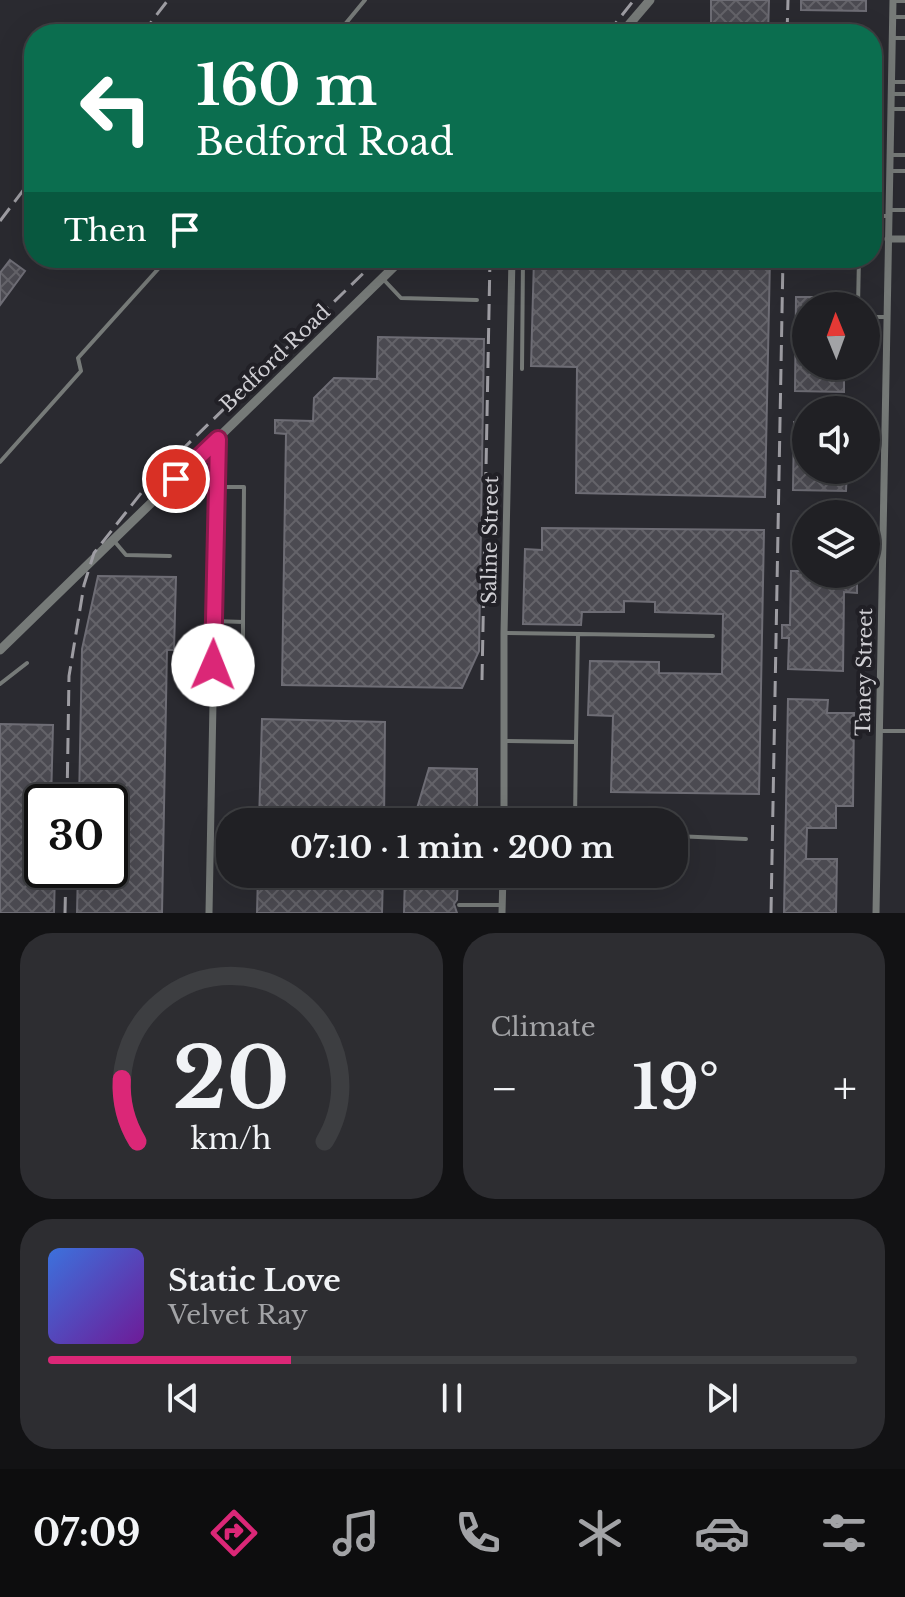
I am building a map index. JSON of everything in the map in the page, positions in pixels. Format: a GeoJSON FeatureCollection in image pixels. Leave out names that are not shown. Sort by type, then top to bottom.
{"type":"FeatureCollection","features":[{"type":"Feature","properties":{"kind":"street"},"geometry":{"type":"LineString","coordinates":[[630,24],[650,0]]}},
{"type":"Feature","properties":{"kind":"street","name":"Taney Street"},"geometry":{"type":"LineString","coordinates":[[876,913],[893,0]]}},
{"type":"Feature","properties":{"kind":"street"},"geometry":{"type":"LineString","coordinates":[[888,239],[905,239]]}},
{"type":"Feature","properties":{"kind":"street","name":"Bedford Road"},"geometry":{"type":"LineString","coordinates":[[0,650],[392,268]]}},
{"type":"Feature","properties":{"kind":"street","name":"Saline Street"},"geometry":{"type":"LineString","coordinates":[[504,808],[504,633],[512,268]]}},
{"type":"Feature","properties":{"kind":"street"},"geometry":{"type":"LineString","coordinates":[[209,913],[218,439]]}},
{"type":"Feature","properties":{"kind":"street"},"geometry":{"type":"LineString","coordinates":[[502,909],[503,888]]}},
{"type":"Feature","properties":{"kind":"lane"},"geometry":{"type":"LineString","coordinates":[[345,24],[365,0]]}},
{"type":"Feature","properties":{"kind":"lane"},"geometry":{"type":"LineString","coordinates":[[893,0],[905,1]]}},
{"type":"Feature","properties":{"kind":"lane"},"geometry":{"type":"LineString","coordinates":[[893,17],[905,17]]}},
{"type":"Feature","properties":{"kind":"lane"},"geometry":{"type":"LineString","coordinates":[[892,38],[905,38]]}},
{"type":"Feature","properties":{"kind":"lane"},"geometry":{"type":"LineString","coordinates":[[892,82],[905,82]]}},
{"type":"Feature","properties":{"kind":"lane"},"geometry":{"type":"LineString","coordinates":[[891,94],[905,94]]}},
{"type":"Feature","properties":{"kind":"lane"},"geometry":{"type":"LineString","coordinates":[[891,109],[905,109]]}},
{"type":"Feature","properties":{"kind":"lane"},"geometry":{"type":"LineString","coordinates":[[890,155],[905,155]]}},
{"type":"Feature","properties":{"kind":"lane"},"geometry":{"type":"LineString","coordinates":[[890,171],[905,171]]}},
{"type":"Feature","properties":{"kind":"lane"},"geometry":{"type":"LineString","coordinates":[[882,214],[905,210]]}},
{"type":"Feature","properties":{"kind":"lane"},"geometry":{"type":"LineString","coordinates":[[0,462],[81,371],[78,358],[159,268]]}},
{"type":"Feature","properties":{"kind":"lane"},"geometry":{"type":"LineString","coordinates":[[522,369],[523,268]]}},
{"type":"Feature","properties":{"kind":"lane"},"geometry":{"type":"LineString","coordinates":[[858,292],[859,268]]}},
{"type":"Feature","properties":{"kind":"lane"},"geometry":{"type":"LineString","coordinates":[[382,278],[401,298],[477,300]]}},
{"type":"Feature","properties":{"kind":"lane"},"geometry":{"type":"LineString","coordinates":[[511,315],[522,315]]}},
{"type":"Feature","properties":{"kind":"lane"},"geometry":{"type":"LineString","coordinates":[[880,317],[887,317]]}},
{"type":"Feature","properties":{"kind":"lane"},"geometry":{"type":"LineString","coordinates":[[213,687],[243,687],[244,487],[217,487]]}},
{"type":"Feature","properties":{"kind":"lane"},"geometry":{"type":"LineString","coordinates":[[113,540],[126,555],[170,556]]}},
{"type":"Feature","properties":{"kind":"lane"},"geometry":{"type":"LineString","coordinates":[[214,621],[243,622]]}},
{"type":"Feature","properties":{"kind":"lane"},"geometry":{"type":"LineString","coordinates":[[504,633],[713,636]]}},
{"type":"Feature","properties":{"kind":"lane"},"geometry":{"type":"LineString","coordinates":[[575,808],[578,634]]}},
{"type":"Feature","properties":{"kind":"lane"},"geometry":{"type":"LineString","coordinates":[[0,684],[27,663]]}},
{"type":"Feature","properties":{"kind":"lane"},"geometry":{"type":"LineString","coordinates":[[879,731],[905,731]]}},
{"type":"Feature","properties":{"kind":"lane"},"geometry":{"type":"LineString","coordinates":[[505,741],[576,742]]}},
{"type":"Feature","properties":{"kind":"lane"},"geometry":{"type":"LineString","coordinates":[[688,837],[746,839]]}},
{"type":"Feature","properties":{"kind":"lane"},"geometry":{"type":"LineString","coordinates":[[459,905],[502,909]]}},
{"type":"Feature","properties":{"kind":"building"},"geometry":{"type":"Polygon","coordinates":[[[711,0],[769,0],[768,24],[711,24],[711,0]]]}},
{"type":"Feature","properties":{"kind":"building"},"geometry":{"type":"Polygon","coordinates":[[[801,0],[866,0],[866,11],[801,10],[801,0]]]}},
{"type":"Feature","properties":{"kind":"building"},"geometry":{"type":"Polygon","coordinates":[[[10,260],[25,271],[0,305],[0,273],[10,260]]]}},
{"type":"Feature","properties":{"kind":"building"},"geometry":{"type":"Polygon","coordinates":[[[534,268],[770,268],[765,497],[576,493],[577,367],[531,366],[534,268]]]}},
{"type":"Feature","properties":{"kind":"building"},"geometry":{"type":"Polygon","coordinates":[[[378,337],[484,339],[479,651],[462,688],[282,685],[286,434],[275,433],[275,420],[313,421],[314,398],[334,378],[377,379],[378,337]]]}},
{"type":"Feature","properties":{"kind":"building"},"geometry":{"type":"Polygon","coordinates":[[[795,380],[844,380],[844,392],[795,391],[795,380]]]}},
{"type":"Feature","properties":{"kind":"building"},"geometry":{"type":"Polygon","coordinates":[[[793,484],[846,484],[846,491],[793,490],[793,484]]]}},
{"type":"Feature","properties":{"kind":"building"},"geometry":{"type":"Polygon","coordinates":[[[542,528],[764,530],[759,794],[611,792],[613,716],[588,715],[590,661],[659,662],[659,673],[722,674],[723,614],[655,612],[655,602],[624,601],[624,612],[582,612],[581,625],[523,624],[525,549],[542,550],[542,528]]]}},
{"type":"Feature","properties":{"kind":"building"},"geometry":{"type":"Polygon","coordinates":[[[791,571],[792,588],[857,588],[857,593],[844,592],[843,671],[788,669],[789,638],[782,638],[782,625],[790,625],[791,571]]]}},
{"type":"Feature","properties":{"kind":"building"},"geometry":{"type":"Polygon","coordinates":[[[98,576],[176,577],[174,650],[167,650],[162,913],[77,913],[78,888],[128,888],[128,784],[79,784],[82,649],[98,576]]]}},
{"type":"Feature","properties":{"kind":"building"},"geometry":{"type":"Polygon","coordinates":[[[788,699],[828,700],[827,713],[854,713],[853,806],[836,806],[836,828],[807,828],[806,859],[837,859],[836,913],[784,913],[788,699]]]}},
{"type":"Feature","properties":{"kind":"building"},"geometry":{"type":"Polygon","coordinates":[[[262,719],[385,722],[384,808],[259,808],[262,719]]]}},
{"type":"Feature","properties":{"kind":"building"},"geometry":{"type":"Polygon","coordinates":[[[0,724],[53,725],[51,784],[24,784],[24,888],[55,888],[54,913],[0,913],[0,724]]]}},
{"type":"Feature","properties":{"kind":"building"},"geometry":{"type":"Polygon","coordinates":[[[429,768],[477,769],[477,808],[417,808],[429,768]]]}},
{"type":"Feature","properties":{"kind":"building"},"geometry":{"type":"Polygon","coordinates":[[[258,888],[383,888],[382,913],[257,913],[258,888]]]}},
{"type":"Feature","properties":{"kind":"building"},"geometry":{"type":"Polygon","coordinates":[[[405,888],[457,888],[454,904],[457,913],[404,913],[405,888]]]}},
{"type":"Feature","properties":{"kind":"railway"},"geometry":{"type":"LineString","coordinates":[[150,24],[168,0]]}},
{"type":"Feature","properties":{"kind":"railway"},"geometry":{"type":"LineString","coordinates":[[615,24],[634,0]]}},
{"type":"Feature","properties":{"kind":"railway"},"geometry":{"type":"LineString","coordinates":[[787,24],[788,0]]}},
{"type":"Feature","properties":{"kind":"railway"},"geometry":{"type":"LineString","coordinates":[[0,221],[24,189]]}},
{"type":"Feature","properties":{"kind":"railway"},"geometry":{"type":"LineString","coordinates":[[67,784],[69,676],[84,585],[94,553],[153,478],[369,268]]}},
{"type":"Feature","properties":{"kind":"railway"},"geometry":{"type":"LineString","coordinates":[[482,680],[490,268]]}},
{"type":"Feature","properties":{"kind":"railway"},"geometry":{"type":"LineString","coordinates":[[771,913],[783,268]]}},
{"type":"Feature","properties":{"kind":"railway"},"geometry":{"type":"LineString","coordinates":[[65,913],[66,888]]}},
{"type":"Feature","properties":{"kind":"route"},"geometry":{"type":"LineString","coordinates":[[176,479],[218,439],[213,665]]}}]}
